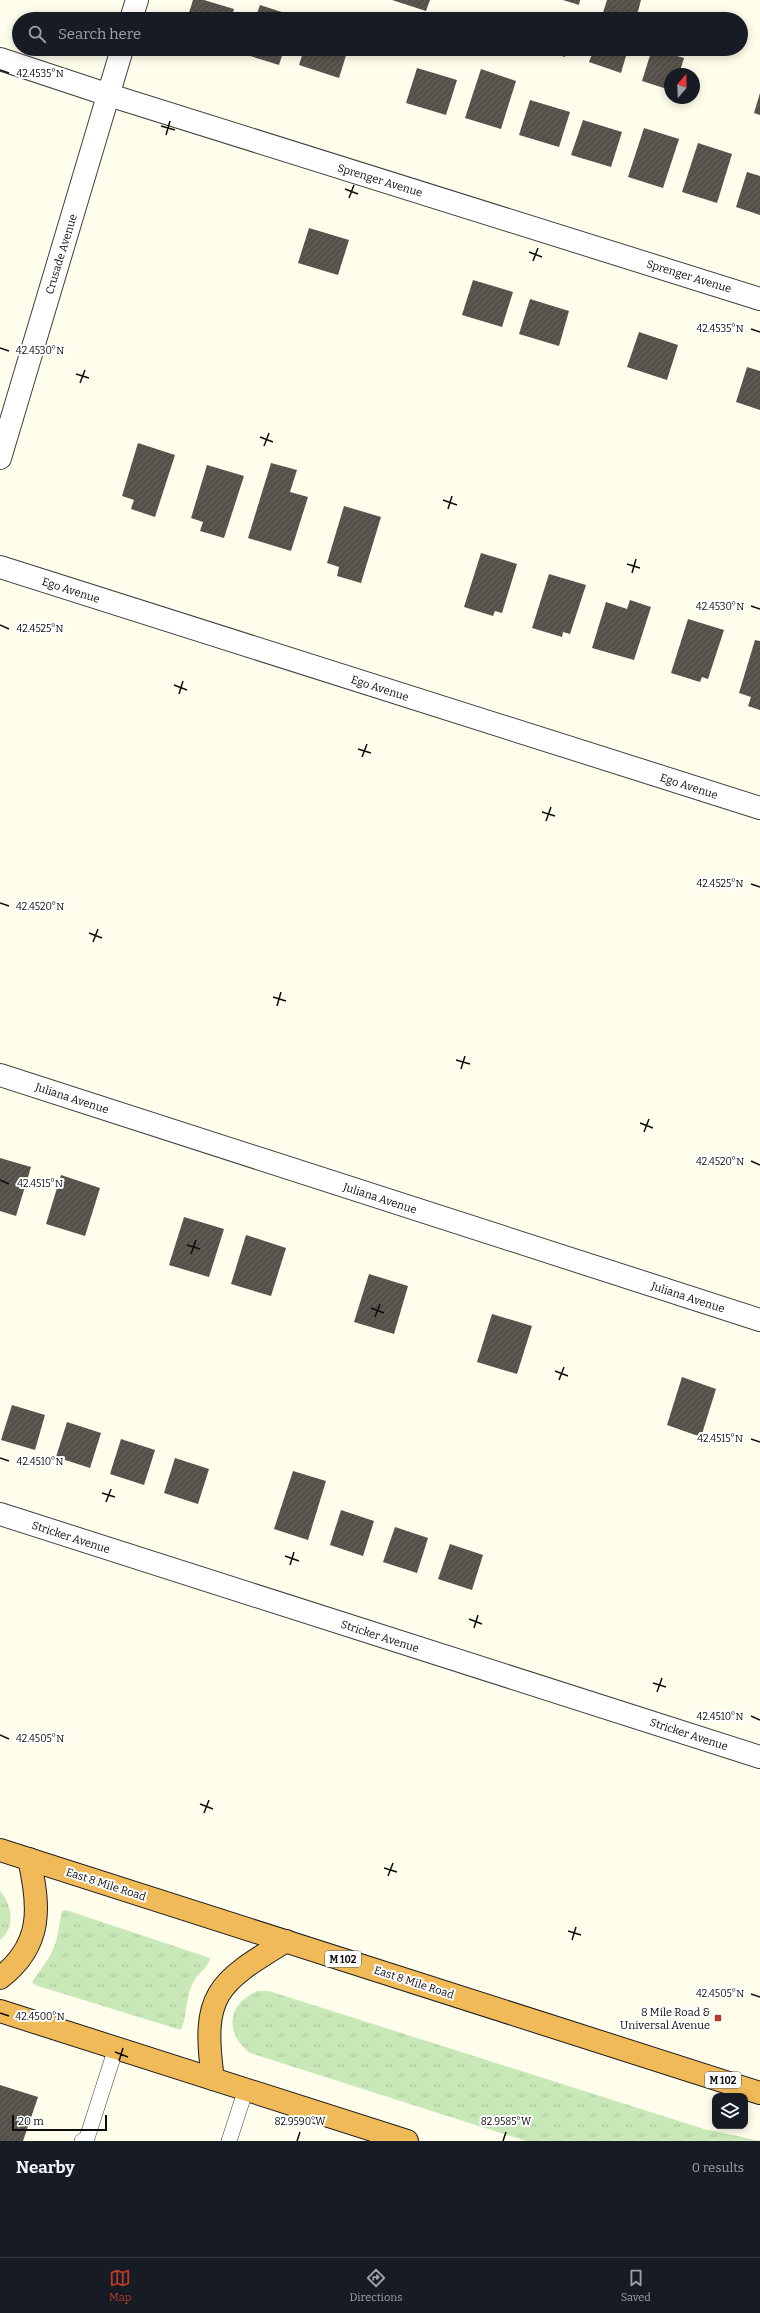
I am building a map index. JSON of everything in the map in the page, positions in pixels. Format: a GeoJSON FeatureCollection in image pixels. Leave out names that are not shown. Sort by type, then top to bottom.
{"type":"FeatureCollection","features":[{"type":"Feature","properties":{"kind":"highway","name":"East 8 Mile Road"},"geometry":{"type":"LineString","coordinates":[[0,1850],[760,2092]]}},
{"type":"Feature","properties":{"kind":"highway"},"geometry":{"type":"LineString","coordinates":[[0,1978],[8,1972],[22,1954],[35,1925],[38,1908],[29,1859]]}},
{"type":"Feature","properties":{"kind":"highway"},"geometry":{"type":"LineString","coordinates":[[213,2079],[208,2032],[210,2017],[215,2000],[223,1986],[238,1971],[286,1941]]}},
{"type":"Feature","properties":{"kind":"highway"},"geometry":{"type":"LineString","coordinates":[[0,2011],[407,2141]]}},
{"type":"Feature","properties":{"kind":"street"},"geometry":{"type":"LineString","coordinates":[[134,12],[137,0]]}},
{"type":"Feature","properties":{"kind":"street","name":"Crusade Avenue"},"geometry":{"type":"LineString","coordinates":[[0,458],[120,56]]}},
{"type":"Feature","properties":{"kind":"street","name":"Sprenger Avenue"},"geometry":{"type":"LineString","coordinates":[[0,59],[108,95],[760,299]]}},
{"type":"Feature","properties":{"kind":"street","name":"Ego Avenue"},"geometry":{"type":"LineString","coordinates":[[0,567],[760,808]]}},
{"type":"Feature","properties":{"kind":"street","name":"Juliana Avenue"},"geometry":{"type":"LineString","coordinates":[[0,1075],[760,1320]]}},
{"type":"Feature","properties":{"kind":"street","name":"Stricker Avenue"},"geometry":{"type":"LineString","coordinates":[[0,1514],[760,1757]]}},
{"type":"Feature","properties":{"kind":"lane"},"geometry":{"type":"LineString","coordinates":[[88,2140],[116,2048]]}},
{"type":"Feature","properties":{"kind":"lane"},"geometry":{"type":"LineString","coordinates":[[229,2141],[246,2089]]}},
{"type":"Feature","properties":{"kind":"green space"},"geometry":{"type":"Polygon","coordinates":[[[0,1891],[7,1902],[10,1923],[5,1935],[0,1940],[0,1891]]]}},
{"type":"Feature","properties":{"kind":"green space"},"geometry":{"type":"Polygon","coordinates":[[[66,1910],[210,1958],[208,1964],[196,1978],[191,1987],[181,2030],[35,1985],[32,1982],[50,1956],[56,1942],[62,1911],[66,1910]]]}},
{"type":"Feature","properties":{"kind":"green space"},"geometry":{"type":"Polygon","coordinates":[[[258,1991],[269,1991],[704,2129],[760,2141],[526,2141],[250,2053],[236,2037],[233,2028],[233,2019],[235,2011],[240,2003],[248,1996],[258,1991]]]}},
{"type":"Feature","properties":{"kind":"building"},"geometry":{"type":"Polygon","coordinates":[[[193,0],[204,0],[234,9],[233,12],[189,12],[193,0]]]}},
{"type":"Feature","properties":{"kind":"building"},"geometry":{"type":"Polygon","coordinates":[[[392,0],[430,0],[426,11],[392,0]]]}},
{"type":"Feature","properties":{"kind":"building"},"geometry":{"type":"Polygon","coordinates":[[[563,0],[580,0],[579,5],[563,0]]]}},
{"type":"Feature","properties":{"kind":"building"},"geometry":{"type":"Polygon","coordinates":[[[607,0],[641,0],[638,12],[603,12],[607,0]]]}},
{"type":"Feature","properties":{"kind":"building"},"geometry":{"type":"Polygon","coordinates":[[[260,5],[282,12],[258,12],[260,5]]]}},
{"type":"Feature","properties":{"kind":"building"},"geometry":{"type":"Polygon","coordinates":[[[250,56],[282,56],[279,65],[250,56]]]}},
{"type":"Feature","properties":{"kind":"building"},"geometry":{"type":"Polygon","coordinates":[[[302,56],[346,56],[339,78],[299,65],[302,56]]]}},
{"type":"Feature","properties":{"kind":"building"},"geometry":{"type":"Polygon","coordinates":[[[591,56],[626,56],[621,73],[589,62],[591,56]]]}},
{"type":"Feature","properties":{"kind":"building"},"geometry":{"type":"Polygon","coordinates":[[[650,56],[677,56],[684,58],[681,68],[664,68],[664,88],[642,81],[650,56]]]}},
{"type":"Feature","properties":{"kind":"building"},"geometry":{"type":"Polygon","coordinates":[[[417,68],[457,80],[446,115],[406,103],[417,68]]]}},
{"type":"Feature","properties":{"kind":"building"},"geometry":{"type":"Polygon","coordinates":[[[481,69],[516,81],[501,129],[465,118],[481,69]]]}},
{"type":"Feature","properties":{"kind":"building"},"geometry":{"type":"Polygon","coordinates":[[[760,93],[760,115],[754,113],[760,93]]]}},
{"type":"Feature","properties":{"kind":"building"},"geometry":{"type":"Polygon","coordinates":[[[530,100],[570,112],[559,147],[519,135],[530,100]]]}},
{"type":"Feature","properties":{"kind":"building"},"geometry":{"type":"Polygon","coordinates":[[[583,120],[622,132],[611,167],[571,155],[583,120]]]}},
{"type":"Feature","properties":{"kind":"building"},"geometry":{"type":"Polygon","coordinates":[[[644,128],[679,139],[663,188],[628,177],[644,128]]]}},
{"type":"Feature","properties":{"kind":"building"},"geometry":{"type":"Polygon","coordinates":[[[698,143],[732,154],[717,203],[682,192],[698,143]]]}},
{"type":"Feature","properties":{"kind":"building"},"geometry":{"type":"Polygon","coordinates":[[[747,172],[760,176],[760,215],[736,207],[747,172]]]}},
{"type":"Feature","properties":{"kind":"building"},"geometry":{"type":"Polygon","coordinates":[[[309,228],[349,240],[338,275],[298,263],[309,228]]]}},
{"type":"Feature","properties":{"kind":"building"},"geometry":{"type":"Polygon","coordinates":[[[473,280],[513,292],[502,327],[462,315],[473,280]]]}},
{"type":"Feature","properties":{"kind":"building"},"geometry":{"type":"Polygon","coordinates":[[[530,299],[569,311],[559,346],[519,334],[530,299]]]}},
{"type":"Feature","properties":{"kind":"building"},"geometry":{"type":"Polygon","coordinates":[[[639,332],[678,345],[667,380],[627,367],[639,332]]]}},
{"type":"Feature","properties":{"kind":"building"},"geometry":{"type":"Polygon","coordinates":[[[747,367],[760,371],[760,410],[736,402],[747,367]]]}},
{"type":"Feature","properties":{"kind":"building"},"geometry":{"type":"Polygon","coordinates":[[[138,443],[175,455],[155,517],[131,509],[134,500],[122,496],[138,443]]]}},
{"type":"Feature","properties":{"kind":"building"},"geometry":{"type":"Polygon","coordinates":[[[271,463],[297,470],[290,492],[308,497],[291,551],[248,538],[271,463]]]}},
{"type":"Feature","properties":{"kind":"building"},"geometry":{"type":"Polygon","coordinates":[[[207,465],[244,476],[224,538],[200,531],[203,522],[191,518],[207,465]]]}},
{"type":"Feature","properties":{"kind":"building"},"geometry":{"type":"Polygon","coordinates":[[[344,506],[381,517],[361,583],[337,576],[339,567],[327,563],[344,506]]]}},
{"type":"Feature","properties":{"kind":"building"},"geometry":{"type":"Polygon","coordinates":[[[481,553],[517,564],[502,613],[495,611],[493,616],[464,607],[481,553]]]}},
{"type":"Feature","properties":{"kind":"building"},"geometry":{"type":"Polygon","coordinates":[[[549,574],[586,585],[570,634],[563,632],[562,637],[532,628],[549,574]]]}},
{"type":"Feature","properties":{"kind":"building"},"geometry":{"type":"Polygon","coordinates":[[[630,600],[651,607],[634,660],[592,648],[606,602],[627,609],[630,600]]]}},
{"type":"Feature","properties":{"kind":"building"},"geometry":{"type":"Polygon","coordinates":[[[688,619],[724,630],[708,679],[702,677],[700,682],[671,673],[688,619]]]}},
{"type":"Feature","properties":{"kind":"building"},"geometry":{"type":"Polygon","coordinates":[[[755,640],[760,641],[760,710],[748,706],[751,697],[739,693],[755,640]]]}},
{"type":"Feature","properties":{"kind":"building"},"geometry":{"type":"Polygon","coordinates":[[[0,1158],[31,1167],[16,1216],[0,1211],[0,1158]]]}},
{"type":"Feature","properties":{"kind":"building"},"geometry":{"type":"Polygon","coordinates":[[[61,1175],[100,1188],[85,1236],[46,1224],[61,1175]]]}},
{"type":"Feature","properties":{"kind":"building"},"geometry":{"type":"Polygon","coordinates":[[[184,1217],[224,1229],[209,1277],[169,1265],[184,1217]]]}},
{"type":"Feature","properties":{"kind":"building"},"geometry":{"type":"Polygon","coordinates":[[[246,1235],[286,1248],[271,1296],[231,1284],[246,1235]]]}},
{"type":"Feature","properties":{"kind":"building"},"geometry":{"type":"Polygon","coordinates":[[[369,1274],[408,1286],[394,1334],[354,1322],[369,1274]]]}},
{"type":"Feature","properties":{"kind":"building"},"geometry":{"type":"Polygon","coordinates":[[[492,1314],[532,1326],[517,1374],[477,1362],[492,1314]]]}},
{"type":"Feature","properties":{"kind":"building"},"geometry":{"type":"Polygon","coordinates":[[[682,1377],[716,1389],[701,1437],[667,1425],[682,1377]]]}},
{"type":"Feature","properties":{"kind":"building"},"geometry":{"type":"Polygon","coordinates":[[[12,1405],[45,1415],[35,1450],[1,1440],[12,1405]]]}},
{"type":"Feature","properties":{"kind":"building"},"geometry":{"type":"Polygon","coordinates":[[[67,1422],[101,1433],[90,1468],[56,1457],[67,1422]]]}},
{"type":"Feature","properties":{"kind":"building"},"geometry":{"type":"Polygon","coordinates":[[[121,1439],[155,1450],[144,1485],[110,1474],[121,1439]]]}},
{"type":"Feature","properties":{"kind":"building"},"geometry":{"type":"Polygon","coordinates":[[[175,1458],[209,1469],[198,1504],[164,1493],[175,1458]]]}},
{"type":"Feature","properties":{"kind":"building"},"geometry":{"type":"Polygon","coordinates":[[[293,1471],[326,1481],[308,1540],[274,1529],[293,1471]]]}},
{"type":"Feature","properties":{"kind":"building"},"geometry":{"type":"Polygon","coordinates":[[[341,1510],[374,1521],[363,1556],[330,1545],[341,1510]]]}},
{"type":"Feature","properties":{"kind":"building"},"geometry":{"type":"Polygon","coordinates":[[[395,1527],[428,1538],[417,1573],[383,1562],[395,1527]]]}},
{"type":"Feature","properties":{"kind":"building"},"geometry":{"type":"Polygon","coordinates":[[[450,1544],[483,1555],[472,1590],[438,1579],[450,1544]]]}},
{"type":"Feature","properties":{"kind":"building"},"geometry":{"type":"Polygon","coordinates":[[[0,2085],[38,2097],[23,2141],[0,2141],[0,2085]]]}},
{"type":"Feature","properties":{"kind":"place","name":"8 Mile Road & Universal Avenue"},"geometry":{"type":"Point","coordinates":[718,2018]}}]}
